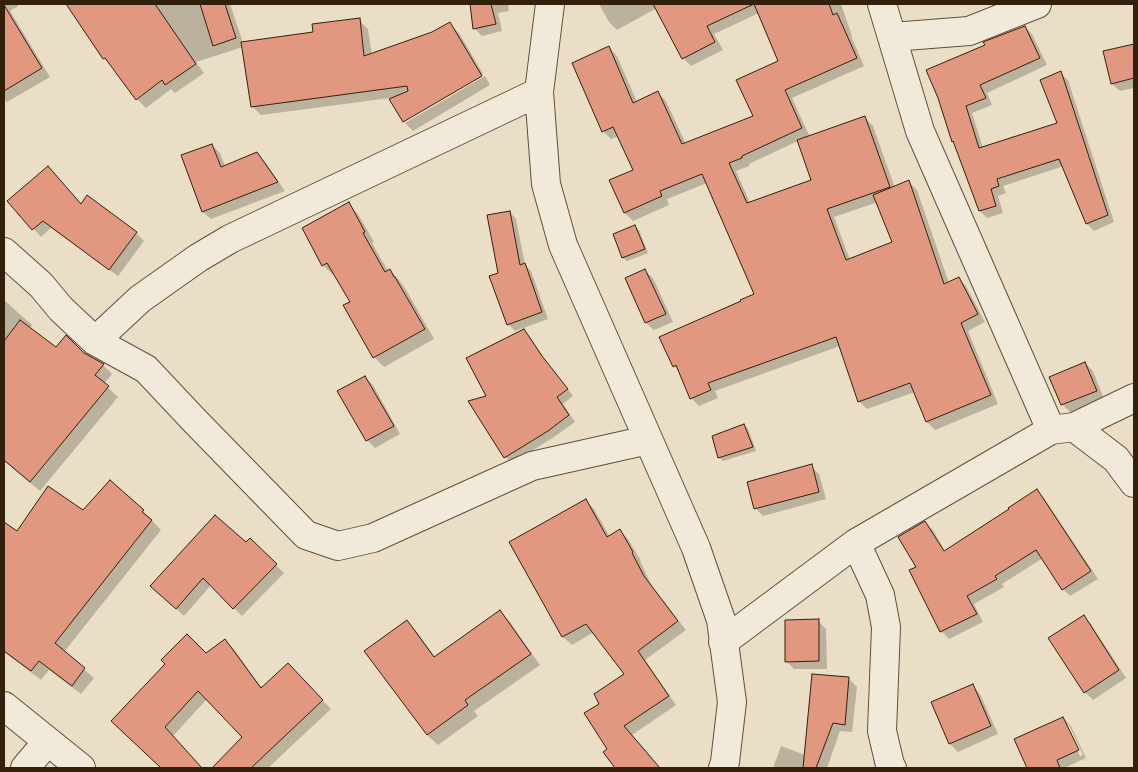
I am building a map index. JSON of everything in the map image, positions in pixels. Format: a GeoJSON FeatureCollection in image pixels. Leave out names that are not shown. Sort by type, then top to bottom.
{"type":"FeatureCollection","features":[{"type":"Feature","properties":{"kind":"street"},"geometry":{"type":"LineString","coordinates":[[550,4],[539,92],[546,184],[563,246],[696,548],[721,620],[732,702],[725,762],[722,768]]}},
{"type":"Feature","properties":{"kind":"street"},"geometry":{"type":"LineString","coordinates":[[882,4],[920,131],[1062,428],[1116,459],[1134,483]]}},
{"type":"Feature","properties":{"kind":"street"},"geometry":{"type":"LineString","coordinates":[[892,37],[969,31],[1038,4]]}},
{"type":"Feature","properties":{"kind":"street"},"geometry":{"type":"LineString","coordinates":[[95,341],[140,299],[198,258],[230,239],[539,92]]}},
{"type":"Feature","properties":{"kind":"street"},"geometry":{"type":"LineString","coordinates":[[4,252],[41,285],[61,309],[95,341],[146,369],[306,534],[338,546],[373,538],[532,466],[648,440]]}},
{"type":"Feature","properties":{"kind":"street"},"geometry":{"type":"LineString","coordinates":[[724,642],[856,543],[1062,428],[1134,398]]}},
{"type":"Feature","properties":{"kind":"street"},"geometry":{"type":"LineString","coordinates":[[856,543],[880,595],[886,627],[882,731],[892,768]]}},
{"type":"Feature","properties":{"kind":"street"},"geometry":{"type":"LineString","coordinates":[[4,706],[80,768]]}},
{"type":"Feature","properties":{"kind":"street"},"geometry":{"type":"LineString","coordinates":[[25,768],[47,742]]}},
{"type":"Feature","properties":{"kind":"building"},"geometry":{"type":"Polygon","coordinates":[[[66,4],[155,4],[196,64],[165,85],[162,80],[136,100],[105,58],[103,59],[66,4]]]}},
{"type":"Feature","properties":{"kind":"building"},"geometry":{"type":"Polygon","coordinates":[[[200,4],[225,4],[236,38],[213,46],[200,4]]]}},
{"type":"Feature","properties":{"kind":"building"},"geometry":{"type":"Polygon","coordinates":[[[470,4],[491,4],[496,24],[473,29],[470,4]]]}},
{"type":"Feature","properties":{"kind":"building"},"geometry":{"type":"Polygon","coordinates":[[[653,4],[754,4],[707,26],[715,42],[682,59],[653,4]]]}},
{"type":"Feature","properties":{"kind":"building"},"geometry":{"type":"Polygon","coordinates":[[[754,4],[829,4],[833,15],[837,13],[857,58],[785,90],[802,128],[729,163],[747,203],[811,180],[797,140],[865,116],[890,187],[827,209],[846,260],[892,242],[873,195],[909,180],[944,284],[959,277],[978,314],[961,323],[991,395],[926,422],[910,383],[858,402],[836,337],[708,383],[711,390],[690,399],[676,365],[673,367],[659,337],[754,294],[702,174],[660,191],[662,196],[624,213],[609,180],[633,170],[613,127],[602,132],[572,63],[609,46],[633,103],[658,91],[682,144],[753,116],[736,80],[778,61],[754,4]]]}},
{"type":"Feature","properties":{"kind":"building"},"geometry":{"type":"Polygon","coordinates":[[[4,5],[42,68],[4,91],[4,5]]]}},
{"type":"Feature","properties":{"kind":"building"},"geometry":{"type":"Polygon","coordinates":[[[360,18],[364,56],[432,32],[450,22],[482,76],[403,122],[389,99],[408,91],[407,86],[251,107],[241,42],[313,32],[312,24],[360,18]]]}},
{"type":"Feature","properties":{"kind":"building"},"geometry":{"type":"Polygon","coordinates":[[[1025,26],[1040,58],[980,85],[986,98],[966,106],[979,148],[1057,123],[1040,80],[1061,71],[1108,215],[1086,224],[1059,159],[997,179],[999,186],[991,189],[996,206],[979,211],[926,70],[985,45],[983,42],[1025,26]]]}},
{"type":"Feature","properties":{"kind":"building"},"geometry":{"type":"Polygon","coordinates":[[[1134,44],[1134,78],[1111,84],[1103,51],[1134,44]]]}},
{"type":"Feature","properties":{"kind":"building"},"geometry":{"type":"Polygon","coordinates":[[[212,144],[221,167],[257,152],[278,182],[202,212],[181,155],[212,144]]]}},
{"type":"Feature","properties":{"kind":"building"},"geometry":{"type":"Polygon","coordinates":[[[48,166],[81,204],[87,195],[137,232],[109,270],[43,221],[32,230],[7,201],[48,166]]]}},
{"type":"Feature","properties":{"kind":"building"},"geometry":{"type":"Polygon","coordinates":[[[349,202],[365,232],[363,233],[385,272],[390,269],[425,329],[373,358],[343,305],[350,302],[327,263],[322,266],[302,228],[349,202]]]}},
{"type":"Feature","properties":{"kind":"building"},"geometry":{"type":"Polygon","coordinates":[[[510,211],[520,265],[525,263],[542,312],[507,325],[489,276],[498,273],[487,215],[510,211]]]}},
{"type":"Feature","properties":{"kind":"building"},"geometry":{"type":"Polygon","coordinates":[[[635,225],[645,249],[622,258],[613,234],[635,225]]]}},
{"type":"Feature","properties":{"kind":"building"},"geometry":{"type":"Polygon","coordinates":[[[645,269],[666,314],[645,323],[625,278],[645,269]]]}},
{"type":"Feature","properties":{"kind":"building"},"geometry":{"type":"Polygon","coordinates":[[[20,320],[56,347],[66,335],[84,353],[104,364],[95,375],[109,386],[30,482],[4,460],[4,341],[20,320]]]}},
{"type":"Feature","properties":{"kind":"building"},"geometry":{"type":"Polygon","coordinates":[[[524,329],[568,389],[557,397],[569,415],[548,431],[504,458],[468,401],[486,396],[466,358],[524,329]]]}},
{"type":"Feature","properties":{"kind":"building"},"geometry":{"type":"Polygon","coordinates":[[[1085,362],[1097,391],[1061,405],[1049,377],[1085,362]]]}},
{"type":"Feature","properties":{"kind":"building"},"geometry":{"type":"Polygon","coordinates":[[[365,376],[394,426],[366,441],[337,391],[365,376]]]}},
{"type":"Feature","properties":{"kind":"building"},"geometry":{"type":"Polygon","coordinates":[[[744,424],[753,447],[718,458],[712,436],[744,424]]]}},
{"type":"Feature","properties":{"kind":"building"},"geometry":{"type":"Polygon","coordinates":[[[812,464],[819,492],[754,509],[747,482],[812,464]]]}},
{"type":"Feature","properties":{"kind":"building"},"geometry":{"type":"Polygon","coordinates":[[[110,480],[144,510],[142,512],[152,520],[55,643],[85,668],[72,686],[39,661],[31,671],[4,651],[4,522],[17,531],[48,486],[83,510],[110,480]]]}},
{"type":"Feature","properties":{"kind":"building"},"geometry":{"type":"Polygon","coordinates":[[[1037,489],[1091,571],[1062,590],[1036,550],[995,576],[997,579],[967,596],[977,614],[940,632],[909,570],[916,567],[898,537],[925,521],[944,551],[1037,489]]]}},
{"type":"Feature","properties":{"kind":"building"},"geometry":{"type":"Polygon","coordinates":[[[586,499],[607,537],[620,529],[644,576],[678,621],[638,651],[669,696],[624,726],[660,768],[615,768],[603,752],[607,749],[584,713],[599,704],[594,694],[624,674],[586,624],[562,637],[509,542],[586,499]]]}},
{"type":"Feature","properties":{"kind":"building"},"geometry":{"type":"Polygon","coordinates":[[[215,515],[246,542],[250,538],[277,564],[233,609],[203,578],[176,609],[150,586],[215,515]]]}},
{"type":"Feature","properties":{"kind":"building"},"geometry":{"type":"Polygon","coordinates":[[[500,610],[531,654],[465,700],[468,705],[427,735],[364,651],[407,620],[434,657],[500,610]]]}},
{"type":"Feature","properties":{"kind":"building"},"geometry":{"type":"Polygon","coordinates":[[[1084,615],[1119,670],[1084,693],[1048,638],[1084,615]]]}},
{"type":"Feature","properties":{"kind":"building"},"geometry":{"type":"Polygon","coordinates":[[[819,619],[819,661],[785,662],[785,620],[819,619]]]}},
{"type":"Feature","properties":{"kind":"building"},"geometry":{"type":"Polygon","coordinates":[[[187,634],[206,653],[225,639],[261,688],[288,663],[323,700],[251,768],[212,768],[242,737],[198,691],[165,727],[202,768],[161,768],[111,721],[165,664],[161,660],[187,634]]]}},
{"type":"Feature","properties":{"kind":"building"},"geometry":{"type":"Polygon","coordinates":[[[812,674],[849,677],[845,725],[833,723],[816,768],[803,768],[812,674]]]}},
{"type":"Feature","properties":{"kind":"building"},"geometry":{"type":"Polygon","coordinates":[[[973,684],[991,726],[949,744],[931,702],[973,684]]]}},
{"type":"Feature","properties":{"kind":"building"},"geometry":{"type":"Polygon","coordinates":[[[1063,717],[1079,750],[1057,760],[1060,768],[1027,768],[1014,739],[1063,717]]]}}]}
